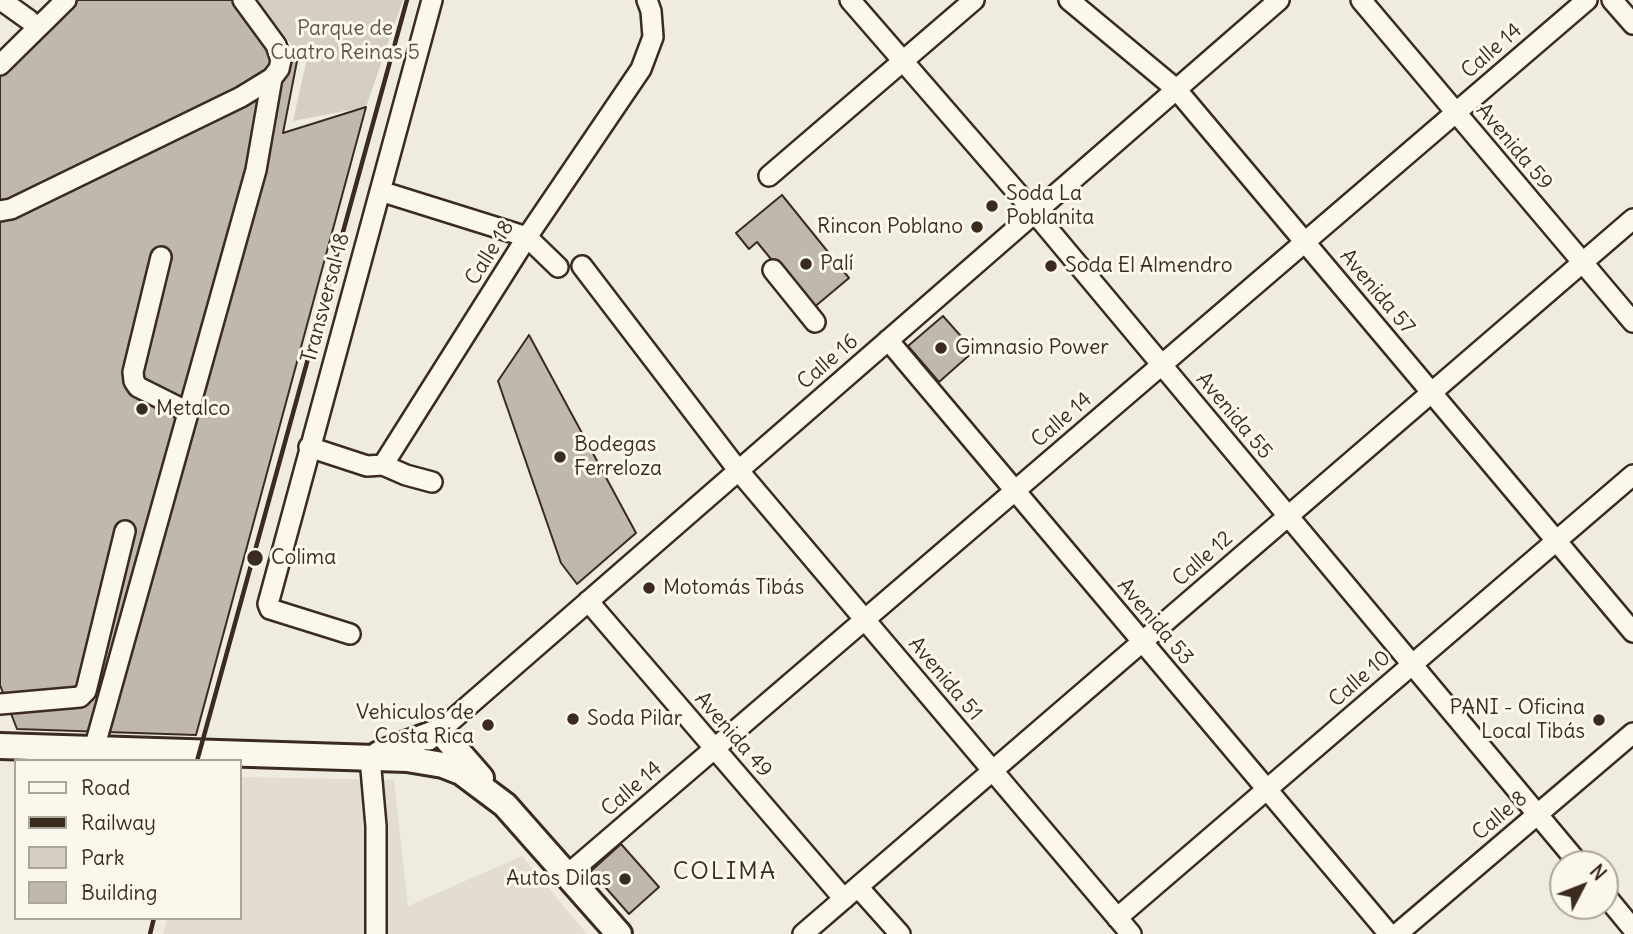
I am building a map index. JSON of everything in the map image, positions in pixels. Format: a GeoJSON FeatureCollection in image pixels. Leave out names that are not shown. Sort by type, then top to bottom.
{"type":"FeatureCollection","features":[{"type":"Feature","properties":{"kind":"main road"},"geometry":{"type":"LineString","coordinates":[[370,758],[440,731],[618,934]]}},
{"type":"Feature","properties":{"kind":"main road"},"geometry":{"type":"LineString","coordinates":[[2,740],[94,748],[407,759],[443,765],[461,772],[505,805]]}},
{"type":"Feature","properties":{"kind":"street"},"geometry":{"type":"LineString","coordinates":[[1,0],[29,20]]}},
{"type":"Feature","properties":{"kind":"street"},"geometry":{"type":"LineString","coordinates":[[0,49],[48,0]]}},
{"type":"Feature","properties":{"kind":"street"},"geometry":{"type":"LineString","coordinates":[[0,65],[66,0]]}},
{"type":"Feature","properties":{"kind":"street"},"geometry":{"type":"LineString","coordinates":[[0,211],[11,209],[241,97],[272,78],[279,69],[281,60],[276,45],[243,0]]}},
{"type":"Feature","properties":{"kind":"street","name":"Transversal 18"},"geometry":{"type":"LineString","coordinates":[[350,634],[270,609],[268,604],[432,0]]}},
{"type":"Feature","properties":{"kind":"street","name":"Calle 18"},"geometry":{"type":"LineString","coordinates":[[383,465],[527,237],[641,69],[653,37],[648,0]]}},
{"type":"Feature","properties":{"kind":"street","name":"Avenida 55"},"geometry":{"type":"LineString","coordinates":[[850,0],[1034,212],[1567,850]]}},
{"type":"Feature","properties":{"kind":"street"},"geometry":{"type":"LineString","coordinates":[[769,176],[974,0]]}},
{"type":"Feature","properties":{"kind":"street","name":"Avenida 57"},"geometry":{"type":"LineString","coordinates":[[1069,0],[1176,89],[1633,632]]}},
{"type":"Feature","properties":{"kind":"street","name":"Avenida 59"},"geometry":{"type":"LineString","coordinates":[[1361,0],[1633,323]]}},
{"type":"Feature","properties":{"kind":"street","name":"Calle 14"},"geometry":{"type":"LineString","coordinates":[[567,875],[1587,0]]}},
{"type":"Feature","properties":{"kind":"street"},"geometry":{"type":"LineString","coordinates":[[1612,0],[1633,24]]}},
{"type":"Feature","properties":{"kind":"street","name":"Calle 16"},"geometry":{"type":"LineString","coordinates":[[407,759],[1176,89],[1265,4]]}},
{"type":"Feature","properties":{"kind":"street"},"geometry":{"type":"LineString","coordinates":[[94,748],[256,170],[272,78]]}},
{"type":"Feature","properties":{"kind":"street"},"geometry":{"type":"LineString","coordinates":[[380,191],[527,237],[558,267]]}},
{"type":"Feature","properties":{"kind":"street","name":"Calle 12"},"geometry":{"type":"LineString","coordinates":[[803,934],[1633,219]]}},
{"type":"Feature","properties":{"kind":"street"},"geometry":{"type":"LineString","coordinates":[[161,257],[133,372],[134,381],[138,387],[188,412]]}},
{"type":"Feature","properties":{"kind":"street","name":"Avenida 51"},"geometry":{"type":"LineString","coordinates":[[582,266],[738,470],[1131,934]]}},
{"type":"Feature","properties":{"kind":"street"},"geometry":{"type":"LineString","coordinates":[[772,270],[815,322]]}},
{"type":"Feature","properties":{"kind":"street","name":"Avenida 53"},"geometry":{"type":"LineString","coordinates":[[888,340],[1389,934]]}},
{"type":"Feature","properties":{"kind":"street"},"geometry":{"type":"LineString","coordinates":[[309,447],[367,466],[383,465],[432,482]]}},
{"type":"Feature","properties":{"kind":"street","name":"Calle 10"},"geometry":{"type":"LineString","coordinates":[[1117,918],[1633,475]]}},
{"type":"Feature","properties":{"kind":"street"},"geometry":{"type":"LineString","coordinates":[[0,704],[80,697],[86,691],[125,531]]}},
{"type":"Feature","properties":{"kind":"street","name":"Avenida 49"},"geometry":{"type":"LineString","coordinates":[[588,601],[715,748],[851,893],[900,934]]}},
{"type":"Feature","properties":{"kind":"street","name":"Calle 8"},"geometry":{"type":"LineString","coordinates":[[1397,934],[1633,733]]}},
{"type":"Feature","properties":{"kind":"street"},"geometry":{"type":"LineString","coordinates":[[370,758],[376,826],[376,934]]}},
{"type":"Feature","properties":{"kind":"street"},"geometry":{"type":"LineString","coordinates":[[1619,912],[1633,929]]}},
{"type":"Feature","properties":{"kind":"shaded area"},"geometry":{"type":"Polygon","coordinates":[[[242,777],[394,780],[408,906],[522,856],[587,934],[163,934],[166,920],[242,920],[242,777]]]}},
{"type":"Feature","properties":{"kind":"green space","name":"Parque de Cuatro Reinas 5"},"geometry":{"type":"Polygon","coordinates":[[[256,0],[403,0],[366,107],[293,121],[306,63],[256,0]]]}},
{"type":"Feature","properties":{"kind":"building","name":"Metalco"},"geometry":{"type":"Polygon","coordinates":[[[77,0],[248,0],[297,61],[283,133],[366,107],[196,735],[17,729],[0,685],[0,74],[77,0]]]}},
{"type":"Feature","properties":{"kind":"building","name":"Palí"},"geometry":{"type":"Polygon","coordinates":[[[782,195],[849,278],[812,309],[757,242],[749,249],[736,233],[782,195]]]}},
{"type":"Feature","properties":{"kind":"building","name":"Gimnasio Power"},"geometry":{"type":"Polygon","coordinates":[[[943,316],[974,351],[939,382],[908,346],[943,316]]]}},
{"type":"Feature","properties":{"kind":"building","name":"Bodegas Ferreloza"},"geometry":{"type":"Polygon","coordinates":[[[529,335],[636,533],[577,584],[561,563],[498,381],[529,335]]]}},
{"type":"Feature","properties":{"kind":"building","name":"Autos Dilas"},"geometry":{"type":"Polygon","coordinates":[[[621,844],[659,887],[629,914],[591,871],[621,844]]]}},
{"type":"Feature","properties":{"kind":"railway"},"geometry":{"type":"LineString","coordinates":[[198,759],[407,0]]}},
{"type":"Feature","properties":{"kind":"railway"},"geometry":{"type":"LineString","coordinates":[[150,934],[154,920]]}},
{"type":"Feature","properties":{"kind":"place","name":"Soda La Poblanita"},"geometry":{"type":"Point","coordinates":[992,206]}},
{"type":"Feature","properties":{"kind":"place","name":"Rincon Poblano"},"geometry":{"type":"Point","coordinates":[977,227]}},
{"type":"Feature","properties":{"kind":"place","name":"Palí"},"geometry":{"type":"Point","coordinates":[806,264]}},
{"type":"Feature","properties":{"kind":"place","name":"Soda El Almendro"},"geometry":{"type":"Point","coordinates":[1051,266]}},
{"type":"Feature","properties":{"kind":"place","name":"Gimnasio Power"},"geometry":{"type":"Point","coordinates":[941,348]}},
{"type":"Feature","properties":{"kind":"place","name":"Metalco"},"geometry":{"type":"Point","coordinates":[142,409]}},
{"type":"Feature","properties":{"kind":"place","name":"Bodegas Ferreloza"},"geometry":{"type":"Point","coordinates":[560,457]}},
{"type":"Feature","properties":{"kind":"place","name":"Colima"},"geometry":{"type":"Point","coordinates":[255,558]}},
{"type":"Feature","properties":{"kind":"place","name":"Motomás Tibás"},"geometry":{"type":"Point","coordinates":[649,588]}},
{"type":"Feature","properties":{"kind":"place","name":"Soda Pilar"},"geometry":{"type":"Point","coordinates":[573,719]}},
{"type":"Feature","properties":{"kind":"place","name":"PANI - Oficina Local Tibás"},"geometry":{"type":"Point","coordinates":[1599,720]}},
{"type":"Feature","properties":{"kind":"place","name":"Vehiculos de Costa Rica"},"geometry":{"type":"Point","coordinates":[488,725]}},
{"type":"Feature","properties":{"kind":"place","name":"Autos Dilas"},"geometry":{"type":"Point","coordinates":[625,879]}},
{"type":"Feature","properties":{"kind":"district","name":"COLIMA"},"geometry":{"type":"Point","coordinates":[725,872]}}]}
